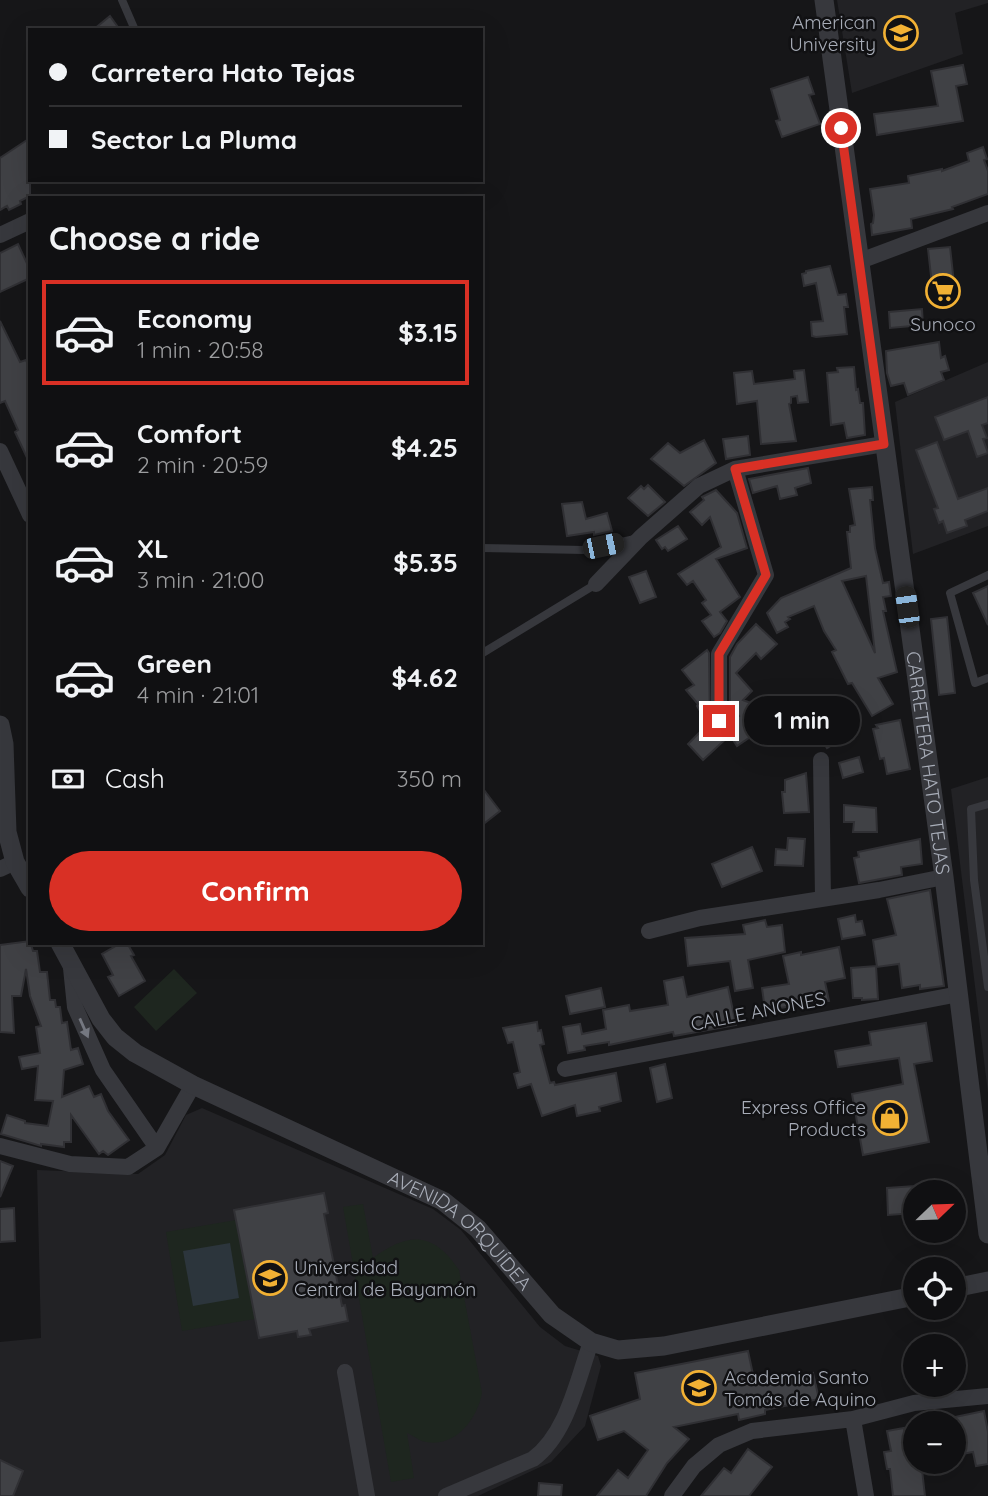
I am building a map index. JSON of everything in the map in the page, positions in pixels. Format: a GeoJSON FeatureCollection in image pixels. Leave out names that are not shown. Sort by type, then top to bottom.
{"type":"FeatureCollection","features":[{"type":"Feature","properties":{"kind":"street","name":"CARRETERA HATO TEJAS"},"geometry":{"type":"LineString","coordinates":[[824,0],[944,877],[988,1234]]}},
{"type":"Feature","properties":{"kind":"street"},"geometry":{"type":"LineString","coordinates":[[860,261],[988,213]]}},
{"type":"Feature","properties":{"kind":"street"},"geometry":{"type":"LineString","coordinates":[[0,235],[28,222]]}},
{"type":"Feature","properties":{"kind":"street"},"geometry":{"type":"LineString","coordinates":[[597,584],[641,537],[699,486],[735,469],[884,444]]}},
{"type":"Feature","properties":{"kind":"street"},"geometry":{"type":"LineString","coordinates":[[0,451],[28,511]]}},
{"type":"Feature","properties":{"kind":"street"},"geometry":{"type":"LineString","coordinates":[[719,721],[719,654],[766,575],[735,469]]}},
{"type":"Feature","properties":{"kind":"street"},"geometry":{"type":"LineString","coordinates":[[0,724],[4,744],[8,866],[28,886]]}},
{"type":"Feature","properties":{"kind":"street"},"geometry":{"type":"LineString","coordinates":[[821,760],[823,898]]}},
{"type":"Feature","properties":{"kind":"street"},"geometry":{"type":"LineString","coordinates":[[649,931],[700,918],[944,877]]}},
{"type":"Feature","properties":{"kind":"street","name":"AVENIDA ORQUÍDEA"},"geometry":{"type":"LineString","coordinates":[[61,945],[101,1019],[115,1037],[135,1053],[193,1085],[443,1201],[478,1229],[552,1315],[591,1342],[618,1350],[664,1346],[903,1298]]}},
{"type":"Feature","properties":{"kind":"street"},"geometry":{"type":"LineString","coordinates":[[70,962],[75,1007],[103,1070],[157,1148]]}},
{"type":"Feature","properties":{"kind":"street","name":"CALLE ANONES"},"geometry":{"type":"LineString","coordinates":[[565,1069],[959,994]]}},
{"type":"Feature","properties":{"kind":"street"},"geometry":{"type":"LineString","coordinates":[[0,1146],[70,1164],[128,1167],[157,1148],[193,1085]]}},
{"type":"Feature","properties":{"kind":"street"},"geometry":{"type":"LineString","coordinates":[[966,1286],[988,1281]]}},
{"type":"Feature","properties":{"kind":"street"},"geometry":{"type":"LineString","coordinates":[[446,1496],[533,1459],[544,1451],[557,1433],[591,1342]]}},
{"type":"Feature","properties":{"kind":"street"},"geometry":{"type":"LineString","coordinates":[[345,1372],[367,1496]]}},
{"type":"Feature","properties":{"kind":"street"},"geometry":{"type":"LineString","coordinates":[[672,1496],[694,1466],[719,1445],[752,1431],[853,1419],[914,1403],[988,1396]]}},
{"type":"Feature","properties":{"kind":"street"},"geometry":{"type":"LineString","coordinates":[[853,1419],[866,1496]]}},
{"type":"Feature","properties":{"kind":"lane"},"geometry":{"type":"LineString","coordinates":[[122,0],[134,28]]}},
{"type":"Feature","properties":{"kind":"lane"},"geometry":{"type":"LineString","coordinates":[[483,548],[584,550],[641,537]]}},
{"type":"Feature","properties":{"kind":"lane"},"geometry":{"type":"LineString","coordinates":[[988,575],[950,593],[975,683],[988,678]]}},
{"type":"Feature","properties":{"kind":"lane"},"geometry":{"type":"LineString","coordinates":[[483,653],[597,584]]}},
{"type":"Feature","properties":{"kind":"lane"},"geometry":{"type":"LineString","coordinates":[[988,804],[971,809],[974,880],[988,987]]}},
{"type":"Feature","properties":{"kind":"shaded area","name":"American University"},"geometry":{"type":"Polygon","coordinates":[[[837,0],[988,0],[988,3],[955,13],[963,54],[852,93],[837,0]]]}},
{"type":"Feature","properties":{"kind":"shaded area"},"geometry":{"type":"Polygon","coordinates":[[[988,362],[988,526],[913,554],[895,402],[988,362]]]}},
{"type":"Feature","properties":{"kind":"shaded area"},"geometry":{"type":"Polygon","coordinates":[[[988,777],[988,1093],[951,789],[988,777]]]}},
{"type":"Feature","properties":{"kind":"shaded area"},"geometry":{"type":"Polygon","coordinates":[[[174,969],[197,993],[156,1031],[134,1007],[174,969]]]}},
{"type":"Feature","properties":{"kind":"shaded area","name":"Universidad Central de Bayamón"},"geometry":{"type":"Polygon","coordinates":[[[202,1108],[433,1209],[461,1230],[540,1327],[565,1346],[598,1356],[601,1366],[585,1426],[551,1462],[478,1496],[0,1496],[0,1342],[41,1338],[37,1170],[138,1174],[165,1155],[186,1115],[202,1108]]]}},
{"type":"Feature","properties":{"kind":"shaded area"},"geometry":{"type":"Polygon","coordinates":[[[363,1204],[373,1258],[398,1243],[419,1240],[440,1248],[459,1270],[482,1393],[475,1413],[454,1437],[434,1443],[422,1441],[407,1433],[414,1478],[391,1482],[343,1207],[363,1204]]]}},
{"type":"Feature","properties":{"kind":"shaded area"},"geometry":{"type":"Polygon","coordinates":[[[236,1220],[255,1319],[182,1331],[166,1232],[236,1220]]]}},
{"type":"Feature","properties":{"kind":"shaded area"},"geometry":{"type":"Polygon","coordinates":[[[230,1243],[239,1298],[193,1306],[183,1251],[230,1243]]]}},
{"type":"Feature","properties":{"kind":"building"},"geometry":{"type":"Polygon","coordinates":[[[110,16],[119,28],[95,28],[110,16]]]}},
{"type":"Feature","properties":{"kind":"building"},"geometry":{"type":"Polygon","coordinates":[[[963,65],[967,84],[956,86],[963,121],[877,135],[874,114],[938,106],[931,71],[963,65]]]}},
{"type":"Feature","properties":{"kind":"building"},"geometry":{"type":"Polygon","coordinates":[[[808,77],[814,94],[809,95],[820,124],[782,137],[776,121],[780,120],[771,89],[808,77]]]}},
{"type":"Feature","properties":{"kind":"building"},"geometry":{"type":"Polygon","coordinates":[[[28,139],[30,196],[9,210],[7,206],[0,210],[0,158],[28,139]]]}},
{"type":"Feature","properties":{"kind":"building"},"geometry":{"type":"Polygon","coordinates":[[[983,147],[987,159],[984,160],[988,171],[988,194],[952,207],[953,209],[911,219],[912,228],[872,235],[874,215],[870,189],[909,183],[908,176],[942,171],[969,161],[967,153],[983,147]]]}},
{"type":"Feature","properties":{"kind":"building"},"geometry":{"type":"Polygon","coordinates":[[[18,244],[28,266],[28,279],[0,292],[0,253],[18,244]]]}},
{"type":"Feature","properties":{"kind":"building"},"geometry":{"type":"Polygon","coordinates":[[[950,247],[958,299],[929,302],[927,286],[932,285],[928,249],[950,247]]]}},
{"type":"Feature","properties":{"kind":"building"},"geometry":{"type":"Polygon","coordinates":[[[830,266],[838,295],[846,294],[848,307],[844,307],[847,334],[816,337],[812,336],[811,322],[823,321],[816,283],[804,286],[802,274],[830,266]]]}},
{"type":"Feature","properties":{"kind":"building"},"geometry":{"type":"Polygon","coordinates":[[[922,309],[923,325],[890,328],[889,312],[922,309]]]}},
{"type":"Feature","properties":{"kind":"building"},"geometry":{"type":"Polygon","coordinates":[[[0,321],[20,362],[26,360],[28,364],[28,460],[5,401],[0,403],[0,321]]]}},
{"type":"Feature","properties":{"kind":"building"},"geometry":{"type":"Polygon","coordinates":[[[939,342],[941,358],[945,356],[949,370],[941,372],[944,380],[908,395],[904,383],[891,386],[887,373],[886,351],[939,342]]]}},
{"type":"Feature","properties":{"kind":"building"},"geometry":{"type":"Polygon","coordinates":[[[854,367],[856,390],[858,389],[860,403],[863,403],[865,435],[847,438],[844,423],[831,425],[827,373],[838,372],[837,368],[854,367]]]}},
{"type":"Feature","properties":{"kind":"building"},"geometry":{"type":"Polygon","coordinates":[[[804,370],[808,402],[798,403],[797,396],[791,397],[789,404],[796,441],[761,444],[757,401],[737,404],[734,373],[752,371],[754,384],[795,379],[794,371],[804,370]]]}},
{"type":"Feature","properties":{"kind":"building"},"geometry":{"type":"Polygon","coordinates":[[[988,397],[988,423],[982,425],[987,438],[983,439],[988,453],[977,457],[968,431],[944,440],[935,417],[988,397]]]}},
{"type":"Feature","properties":{"kind":"building"},"geometry":{"type":"Polygon","coordinates":[[[748,436],[750,455],[726,459],[723,439],[748,436]]]}},
{"type":"Feature","properties":{"kind":"building"},"geometry":{"type":"Polygon","coordinates":[[[704,440],[716,463],[684,486],[651,459],[668,443],[680,453],[704,440]]]}},
{"type":"Feature","properties":{"kind":"building"},"geometry":{"type":"Polygon","coordinates":[[[937,442],[958,499],[988,488],[988,511],[965,520],[967,526],[947,533],[943,521],[939,523],[934,509],[938,508],[916,450],[937,442]]]}},
{"type":"Feature","properties":{"kind":"building"},"geometry":{"type":"Polygon","coordinates":[[[808,468],[811,483],[795,488],[797,495],[780,499],[777,486],[753,493],[749,479],[808,468]]]}},
{"type":"Feature","properties":{"kind":"building"},"geometry":{"type":"Polygon","coordinates":[[[648,485],[665,502],[648,516],[628,498],[641,486],[644,489],[648,485]]]}},
{"type":"Feature","properties":{"kind":"building"},"geometry":{"type":"Polygon","coordinates":[[[872,487],[873,500],[870,500],[875,548],[883,583],[889,582],[891,596],[883,597],[886,611],[883,611],[897,672],[878,678],[893,704],[872,716],[852,683],[848,684],[832,652],[836,650],[824,631],[814,606],[788,617],[790,619],[785,622],[788,627],[777,633],[767,613],[781,598],[851,568],[847,532],[850,532],[850,526],[855,525],[849,489],[872,487]],[[866,576],[842,581],[875,653],[866,576]]]}},
{"type":"Feature","properties":{"kind":"building"},"geometry":{"type":"Polygon","coordinates":[[[716,490],[737,513],[747,548],[716,559],[740,597],[720,612],[727,621],[720,633],[714,637],[702,621],[711,615],[702,603],[706,600],[693,581],[687,585],[678,574],[721,547],[710,517],[702,525],[690,512],[704,500],[702,497],[716,490]]]}},
{"type":"Feature","properties":{"kind":"building"},"geometry":{"type":"Polygon","coordinates":[[[582,502],[586,519],[607,513],[612,531],[567,536],[562,504],[582,502]]]}},
{"type":"Feature","properties":{"kind":"building"},"geometry":{"type":"Polygon","coordinates":[[[678,526],[687,539],[668,551],[665,547],[662,549],[656,540],[678,526]]]}},
{"type":"Feature","properties":{"kind":"building"},"geometry":{"type":"Polygon","coordinates":[[[646,571],[656,597],[640,603],[629,577],[646,571]]]}},
{"type":"Feature","properties":{"kind":"building"},"geometry":{"type":"Polygon","coordinates":[[[988,586],[988,625],[973,593],[988,586]]]}},
{"type":"Feature","properties":{"kind":"building"},"geometry":{"type":"Polygon","coordinates":[[[947,617],[955,693],[939,695],[931,619],[947,617]]]}},
{"type":"Feature","properties":{"kind":"building"},"geometry":{"type":"Polygon","coordinates":[[[756,624],[777,644],[761,659],[756,653],[736,673],[752,691],[743,700],[769,710],[759,731],[737,746],[730,735],[703,760],[688,744],[708,724],[698,704],[686,690],[694,685],[682,670],[707,650],[710,735],[725,730],[729,723],[739,716],[730,706],[730,657],[737,644],[756,624]]]}},
{"type":"Feature","properties":{"kind":"building"},"geometry":{"type":"Polygon","coordinates":[[[827,698],[847,730],[838,735],[840,740],[827,748],[805,712],[827,698]]]}},
{"type":"Feature","properties":{"kind":"building"},"geometry":{"type":"Polygon","coordinates":[[[900,720],[910,769],[887,774],[884,758],[880,759],[873,729],[878,728],[876,725],[900,720]]]}},
{"type":"Feature","properties":{"kind":"building"},"geometry":{"type":"Polygon","coordinates":[[[859,757],[863,772],[843,778],[839,763],[859,757]]]}},
{"type":"Feature","properties":{"kind":"building"},"geometry":{"type":"Polygon","coordinates":[[[806,773],[809,812],[784,813],[782,792],[785,792],[785,780],[806,773]]]}},
{"type":"Feature","properties":{"kind":"building"},"geometry":{"type":"Polygon","coordinates":[[[483,789],[500,811],[483,824],[483,789]]]}},
{"type":"Feature","properties":{"kind":"building"},"geometry":{"type":"Polygon","coordinates":[[[844,805],[876,808],[877,832],[853,832],[854,822],[844,822],[844,805]]]}},
{"type":"Feature","properties":{"kind":"building"},"geometry":{"type":"Polygon","coordinates":[[[788,838],[805,839],[803,866],[775,865],[776,849],[787,850],[788,838]]]}},
{"type":"Feature","properties":{"kind":"building"},"geometry":{"type":"Polygon","coordinates":[[[920,839],[922,864],[901,867],[902,875],[859,883],[854,858],[859,857],[858,852],[920,839]]]}},
{"type":"Feature","properties":{"kind":"building"},"geometry":{"type":"Polygon","coordinates":[[[752,847],[762,871],[722,887],[712,864],[752,847]]]}},
{"type":"Feature","properties":{"kind":"building"},"geometry":{"type":"Polygon","coordinates":[[[930,890],[944,986],[920,989],[920,985],[902,988],[899,964],[877,967],[873,940],[896,935],[887,899],[930,890]]]}},
{"type":"Feature","properties":{"kind":"building"},"geometry":{"type":"Polygon","coordinates":[[[855,915],[856,922],[862,921],[865,935],[842,939],[838,919],[855,915]]]}},
{"type":"Feature","properties":{"kind":"building"},"geometry":{"type":"Polygon","coordinates":[[[765,920],[767,927],[782,925],[785,952],[748,960],[753,988],[735,991],[730,961],[688,966],[685,938],[745,934],[743,925],[765,920]]]}},
{"type":"Feature","properties":{"kind":"building"},"geometry":{"type":"Polygon","coordinates":[[[28,941],[33,951],[37,951],[40,972],[47,972],[50,1000],[55,1000],[56,1007],[60,1007],[62,1023],[67,1022],[71,1050],[78,1048],[83,1064],[64,1070],[62,1097],[89,1086],[94,1097],[101,1094],[108,1111],[129,1140],[108,1155],[103,1151],[99,1154],[71,1115],[71,1142],[64,1142],[64,1147],[41,1146],[1,1134],[7,1115],[25,1123],[48,1126],[53,1101],[35,1100],[38,1066],[22,1069],[19,1057],[40,1053],[36,1027],[41,1026],[30,996],[26,969],[21,996],[12,996],[14,1033],[0,1032],[0,945],[28,941]]]}},
{"type":"Feature","properties":{"kind":"building"},"geometry":{"type":"Polygon","coordinates":[[[118,945],[128,945],[145,981],[119,996],[108,977],[113,975],[102,954],[118,945]]]}},
{"type":"Feature","properties":{"kind":"building"},"geometry":{"type":"Polygon","coordinates":[[[839,947],[845,978],[825,982],[829,1001],[765,1010],[762,988],[789,984],[783,956],[839,947]]]}},
{"type":"Feature","properties":{"kind":"building"},"geometry":{"type":"Polygon","coordinates":[[[876,966],[878,999],[853,998],[851,968],[876,966]]]}},
{"type":"Feature","properties":{"kind":"building"},"geometry":{"type":"Polygon","coordinates":[[[683,977],[687,997],[728,987],[736,1025],[674,1036],[673,1032],[609,1045],[609,1042],[584,1046],[585,1050],[568,1053],[563,1027],[580,1024],[582,1034],[606,1029],[603,1010],[629,1005],[630,1011],[668,1005],[664,981],[683,977]]]}},
{"type":"Feature","properties":{"kind":"building"},"geometry":{"type":"Polygon","coordinates":[[[601,988],[605,1007],[570,1014],[566,996],[601,988]]]}},
{"type":"Feature","properties":{"kind":"building"},"geometry":{"type":"Polygon","coordinates":[[[537,1022],[544,1044],[540,1045],[550,1083],[554,1082],[555,1085],[616,1073],[621,1101],[599,1107],[600,1111],[577,1116],[575,1105],[542,1116],[531,1084],[518,1088],[514,1074],[520,1072],[513,1042],[508,1043],[503,1028],[537,1022]]]}},
{"type":"Feature","properties":{"kind":"building"},"geometry":{"type":"Polygon","coordinates":[[[926,1023],[932,1061],[914,1064],[929,1142],[863,1155],[852,1094],[903,1084],[899,1058],[838,1067],[835,1051],[871,1045],[869,1032],[926,1023]]]}},
{"type":"Feature","properties":{"kind":"building"},"geometry":{"type":"Polygon","coordinates":[[[665,1064],[672,1098],[657,1102],[650,1068],[665,1064]]]}},
{"type":"Feature","properties":{"kind":"building"},"geometry":{"type":"Polygon","coordinates":[[[0,1161],[13,1166],[0,1197],[0,1161]]]}},
{"type":"Feature","properties":{"kind":"building"},"geometry":{"type":"Polygon","coordinates":[[[903,1187],[903,1214],[888,1215],[887,1188],[903,1187]]]}},
{"type":"Feature","properties":{"kind":"building"},"geometry":{"type":"Polygon","coordinates":[[[324,1193],[328,1213],[324,1214],[342,1306],[345,1305],[348,1321],[309,1329],[311,1335],[298,1337],[297,1331],[259,1338],[234,1210],[324,1193]]]}},
{"type":"Feature","properties":{"kind":"building"},"geometry":{"type":"Polygon","coordinates":[[[14,1208],[15,1241],[0,1242],[0,1209],[14,1208]]]}},
{"type":"Feature","properties":{"kind":"building"},"geometry":{"type":"Polygon","coordinates":[[[748,1351],[755,1384],[813,1373],[819,1399],[765,1410],[765,1414],[739,1420],[738,1414],[674,1427],[689,1439],[667,1463],[646,1496],[597,1496],[618,1470],[628,1478],[648,1450],[624,1431],[598,1440],[590,1416],[640,1399],[635,1373],[748,1351]]]}},
{"type":"Feature","properties":{"kind":"building"},"geometry":{"type":"Polygon","coordinates":[[[984,1411],[988,1432],[988,1464],[976,1466],[973,1452],[966,1453],[966,1415],[984,1411]]]}},
{"type":"Feature","properties":{"kind":"building"},"geometry":{"type":"Polygon","coordinates":[[[903,1428],[903,1474],[922,1474],[925,1496],[893,1496],[890,1469],[887,1469],[884,1452],[891,1451],[887,1431],[903,1428]]]}},
{"type":"Feature","properties":{"kind":"building"},"geometry":{"type":"Polygon","coordinates":[[[748,1449],[772,1467],[749,1496],[701,1496],[724,1468],[731,1473],[748,1449]]]}},
{"type":"Feature","properties":{"kind":"building"},"geometry":{"type":"Polygon","coordinates":[[[0,1460],[23,1471],[13,1496],[0,1496],[0,1460]]]}},
{"type":"Feature","properties":{"kind":"building"},"geometry":{"type":"Polygon","coordinates":[[[539,1483],[562,1485],[561,1496],[538,1496],[539,1483]]]}},
{"type":"Feature","properties":{"kind":"place","name":"American University"},"geometry":{"type":"Point","coordinates":[901,33]}},
{"type":"Feature","properties":{"kind":"place","name":"Sunoco"},"geometry":{"type":"Point","coordinates":[943,291]}},
{"type":"Feature","properties":{"kind":"place","name":"Express Office Products"},"geometry":{"type":"Point","coordinates":[890,1118]}},
{"type":"Feature","properties":{"kind":"place","name":"Universidad Central de Bayamón"},"geometry":{"type":"Point","coordinates":[270,1278]}},
{"type":"Feature","properties":{"kind":"place","name":"Academia Santo Tomás de Aquino"},"geometry":{"type":"Point","coordinates":[699,1388]}},
{"type":"Feature","properties":{"kind":"route"},"geometry":{"type":"LineString","coordinates":[[719,721],[719,654],[766,575],[735,469],[884,444],[841,128]]}}]}
